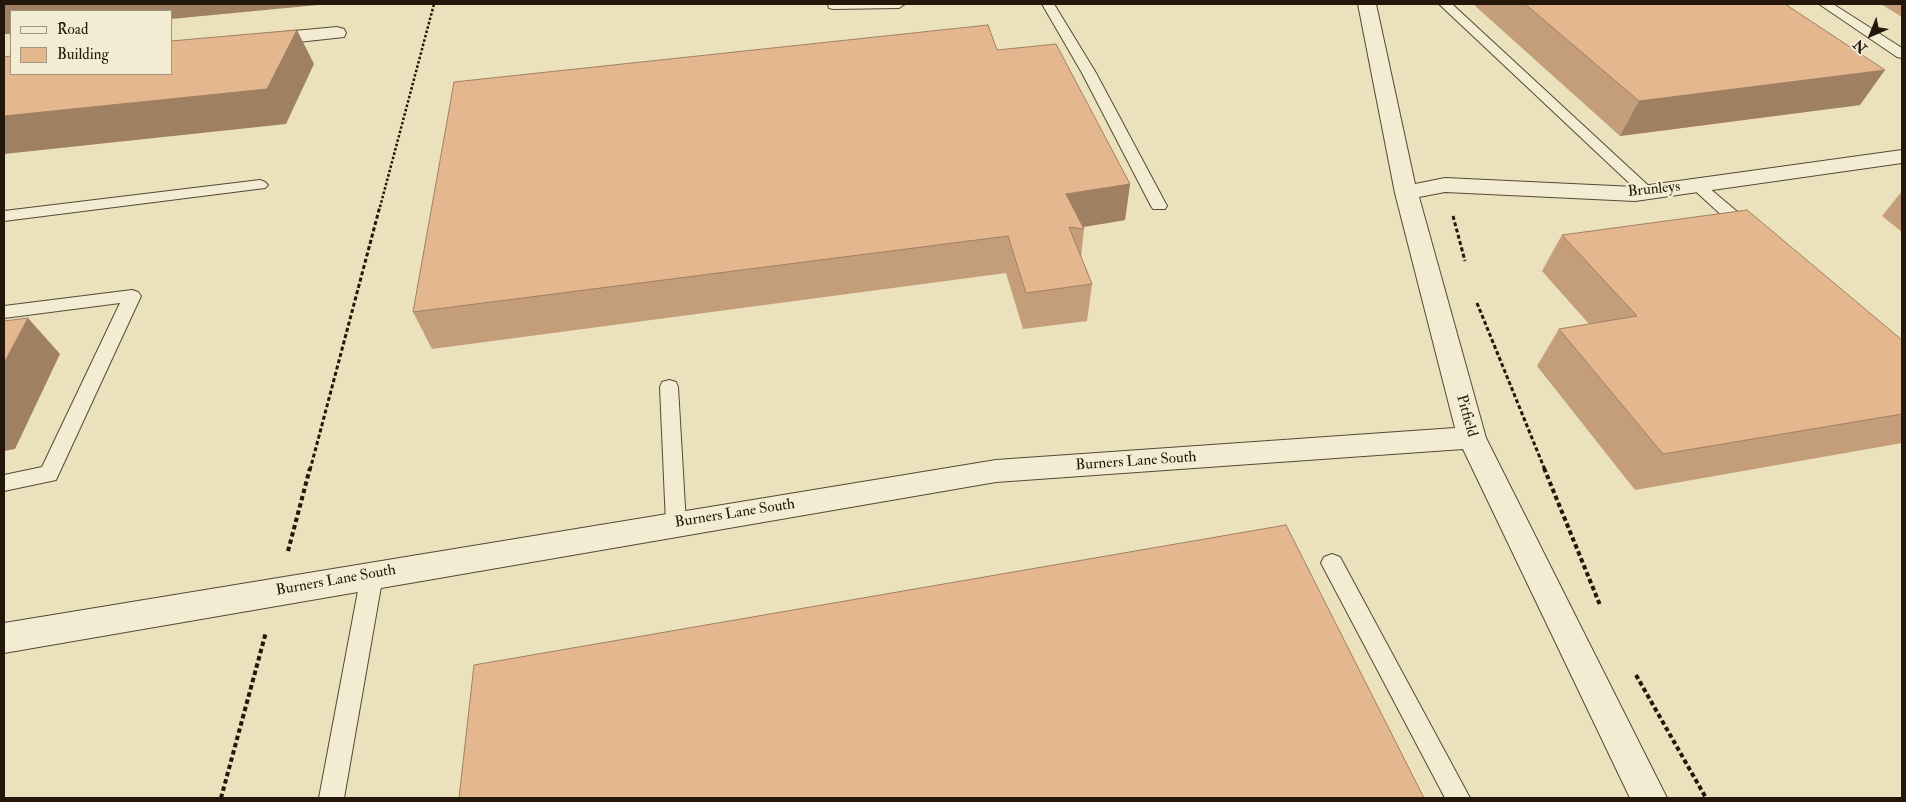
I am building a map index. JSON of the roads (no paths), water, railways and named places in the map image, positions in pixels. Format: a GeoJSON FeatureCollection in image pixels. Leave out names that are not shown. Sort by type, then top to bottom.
{"type":"FeatureCollection","features":[{"type":"Feature","properties":{"kind":"street","name":"Pitfield"},"geometry":{"type":"LineString","coordinates":[[1367,4],[1406,193],[1472,438],[1649,798]]}},
{"type":"Feature","properties":{"kind":"street"},"geometry":{"type":"LineString","coordinates":[[240,42],[337,33]]}},
{"type":"Feature","properties":{"kind":"street","name":"Brunleys"},"geometry":{"type":"LineString","coordinates":[[1406,193],[1445,185],[1634,194],[1902,156]]}},
{"type":"Feature","properties":{"kind":"street","name":"Burners Lane South"},"geometry":{"type":"LineString","coordinates":[[4,638],[996,471],[1472,438]]}},
{"type":"Feature","properties":{"kind":"lane"},"geometry":{"type":"LineString","coordinates":[[833,5],[899,4]]}},
{"type":"Feature","properties":{"kind":"lane"},"geometry":{"type":"LineString","coordinates":[[1048,4],[1089,73],[1159,206]]}},
{"type":"Feature","properties":{"kind":"lane"},"geometry":{"type":"LineString","coordinates":[[1445,4],[1647,192]]}},
{"type":"Feature","properties":{"kind":"lane"},"geometry":{"type":"LineString","coordinates":[[1825,4],[1902,54]]}},
{"type":"Feature","properties":{"kind":"lane"},"geometry":{"type":"LineString","coordinates":[[4,216],[260,185]]}},
{"type":"Feature","properties":{"kind":"lane"},"geometry":{"type":"LineString","coordinates":[[1697,185],[1755,237]]}},
{"type":"Feature","properties":{"kind":"lane"},"geometry":{"type":"LineString","coordinates":[[4,312],[132,296],[49,474],[4,484]]}},
{"type":"Feature","properties":{"kind":"lane"},"geometry":{"type":"LineString","coordinates":[[669,387],[676,524]]}},
{"type":"Feature","properties":{"kind":"lane"},"geometry":{"type":"LineString","coordinates":[[1332,563],[1458,798]]}},
{"type":"Feature","properties":{"kind":"lane"},"geometry":{"type":"LineString","coordinates":[[331,798],[372,575]]}}]}
